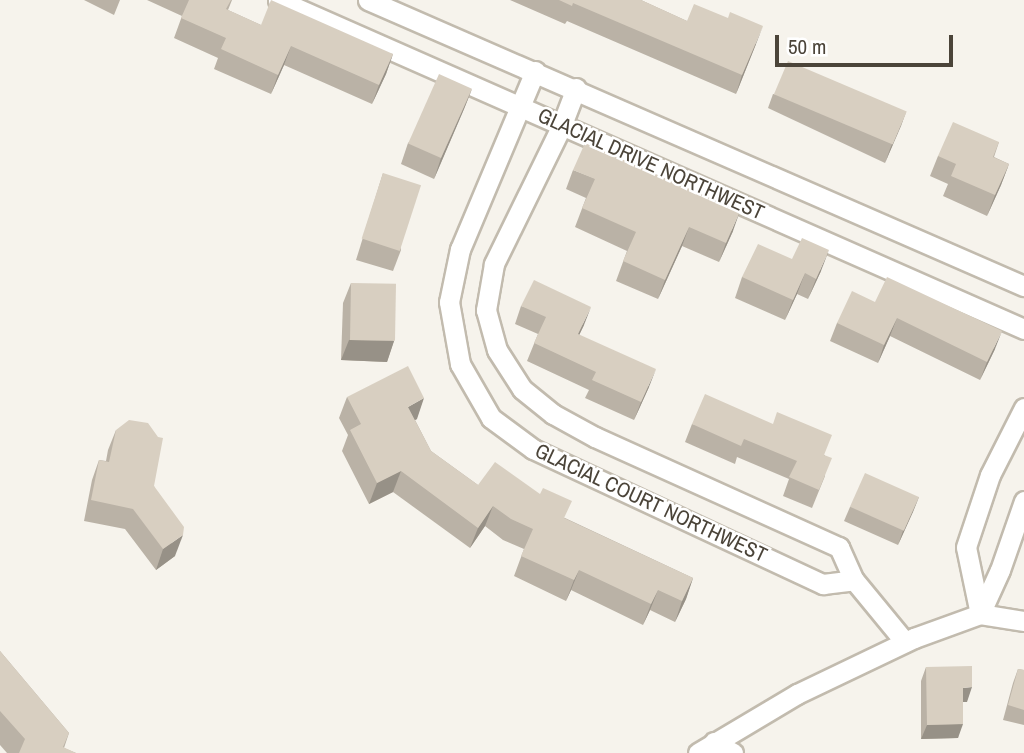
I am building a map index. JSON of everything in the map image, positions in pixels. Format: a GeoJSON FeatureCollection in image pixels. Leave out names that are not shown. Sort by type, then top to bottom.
{"type":"FeatureCollection","features":[{"type":"Feature","properties":{"kind":"street","name":"GLACIAL DRIVE NORTHWEST"},"geometry":{"type":"LineString","coordinates":[[278,0],[1024,329]]}},
{"type":"Feature","properties":{"kind":"street"},"geometry":{"type":"LineString","coordinates":[[368,0],[576,88],[1024,286]]}},
{"type":"Feature","properties":{"kind":"street","name":"GLACIAL COURT NORTHWEST"},"geometry":{"type":"LineString","coordinates":[[535,71],[460,249],[449,302],[460,364],[491,418],[533,449],[823,584],[854,580]]}},
{"type":"Feature","properties":{"kind":"street"},"geometry":{"type":"LineString","coordinates":[[576,88],[562,125],[494,264],[486,310],[497,350],[522,389],[553,414],[595,438],[839,547],[854,580],[905,642]]}},
{"type":"Feature","properties":{"kind":"street"},"geometry":{"type":"LineString","coordinates":[[980,614],[966,547],[990,475],[1024,408]]}},
{"type":"Feature","properties":{"kind":"street"},"geometry":{"type":"LineString","coordinates":[[980,614],[1000,570],[1024,501]]}},
{"type":"Feature","properties":{"kind":"street"},"geometry":{"type":"LineString","coordinates":[[706,747],[797,694],[905,642],[980,614],[1024,621]]}},
{"type":"Feature","properties":{"kind":"street"},"geometry":{"type":"LineString","coordinates":[[706,747],[733,753]]}},
{"type":"Feature","properties":{"kind":"building"},"geometry":{"type":"Polygon","coordinates":[[[189,0],[231,0],[226,9],[261,25],[271,0],[393,54],[379,85],[291,46],[278,75],[221,49],[226,38],[181,18],[189,0]]]}},
{"type":"Feature","properties":{"kind":"building"},"geometry":{"type":"Polygon","coordinates":[[[559,0],[641,0],[687,21],[694,4],[728,18],[730,12],[763,26],[742,75],[573,3],[572,6],[559,0]]]}},
{"type":"Feature","properties":{"kind":"building"},"geometry":{"type":"Polygon","coordinates":[[[788,61],[907,111],[893,145],[774,94],[788,61]]]}},
{"type":"Feature","properties":{"kind":"building"},"geometry":{"type":"Polygon","coordinates":[[[439,74],[472,89],[441,158],[408,143],[439,74]]]}},
{"type":"Feature","properties":{"kind":"building"},"geometry":{"type":"Polygon","coordinates":[[[953,122],[999,142],[993,157],[1009,164],[995,195],[951,176],[956,164],[938,156],[953,122]]]}},
{"type":"Feature","properties":{"kind":"building"},"geometry":{"type":"Polygon","coordinates":[[[585,143],[740,211],[726,243],[689,227],[665,280],[623,261],[636,232],[582,208],[595,179],[573,170],[585,143]]]}},
{"type":"Feature","properties":{"kind":"building"},"geometry":{"type":"Polygon","coordinates":[[[383,173],[421,185],[400,251],[362,239],[383,173]]]}},
{"type":"Feature","properties":{"kind":"building"},"geometry":{"type":"Polygon","coordinates":[[[802,238],[829,250],[816,279],[805,273],[793,300],[742,277],[758,244],[792,259],[802,238]]]}},
{"type":"Feature","properties":{"kind":"building"},"geometry":{"type":"Polygon","coordinates":[[[887,277],[1002,331],[987,362],[897,318],[884,345],[837,323],[852,291],[875,302],[887,277]]]}},
{"type":"Feature","properties":{"kind":"building"},"geometry":{"type":"Polygon","coordinates":[[[534,280],[591,307],[578,334],[656,369],[641,402],[592,380],[596,372],[534,343],[546,317],[521,306],[534,280]]]}},
{"type":"Feature","properties":{"kind":"building"},"geometry":{"type":"Polygon","coordinates":[[[351,283],[396,284],[395,341],[350,340],[351,283]]]}},
{"type":"Feature","properties":{"kind":"building"},"geometry":{"type":"Polygon","coordinates":[[[408,366],[424,398],[408,407],[431,451],[478,485],[495,462],[540,494],[543,488],[572,501],[564,518],[693,578],[682,601],[658,590],[651,604],[579,570],[574,580],[521,556],[533,529],[511,519],[493,506],[478,528],[401,471],[377,483],[350,430],[361,424],[347,397],[408,366]]]}},
{"type":"Feature","properties":{"kind":"building"},"geometry":{"type":"Polygon","coordinates":[[[705,394],[773,424],[777,412],[832,435],[824,455],[832,458],[819,490],[789,477],[797,461],[744,439],[741,446],[692,424],[705,394]]]}},
{"type":"Feature","properties":{"kind":"building"},"geometry":{"type":"Polygon","coordinates":[[[129,420],[148,423],[158,437],[163,438],[154,486],[184,527],[183,535],[163,549],[133,509],[91,500],[99,460],[109,462],[116,430],[129,420]]]}},
{"type":"Feature","properties":{"kind":"building"},"geometry":{"type":"Polygon","coordinates":[[[865,473],[919,497],[904,531],[850,507],[865,473]]]}},
{"type":"Feature","properties":{"kind":"building"},"geometry":{"type":"Polygon","coordinates":[[[0,651],[69,733],[63,747],[76,753],[19,753],[25,739],[0,711],[0,651]]]}},
{"type":"Feature","properties":{"kind":"building"},"geometry":{"type":"Polygon","coordinates":[[[972,666],[972,687],[963,688],[963,724],[927,725],[926,667],[972,666]]]}},
{"type":"Feature","properties":{"kind":"building"},"geometry":{"type":"Polygon","coordinates":[[[1018,669],[1024,670],[1024,710],[1008,705],[1018,669]]]}}]}
